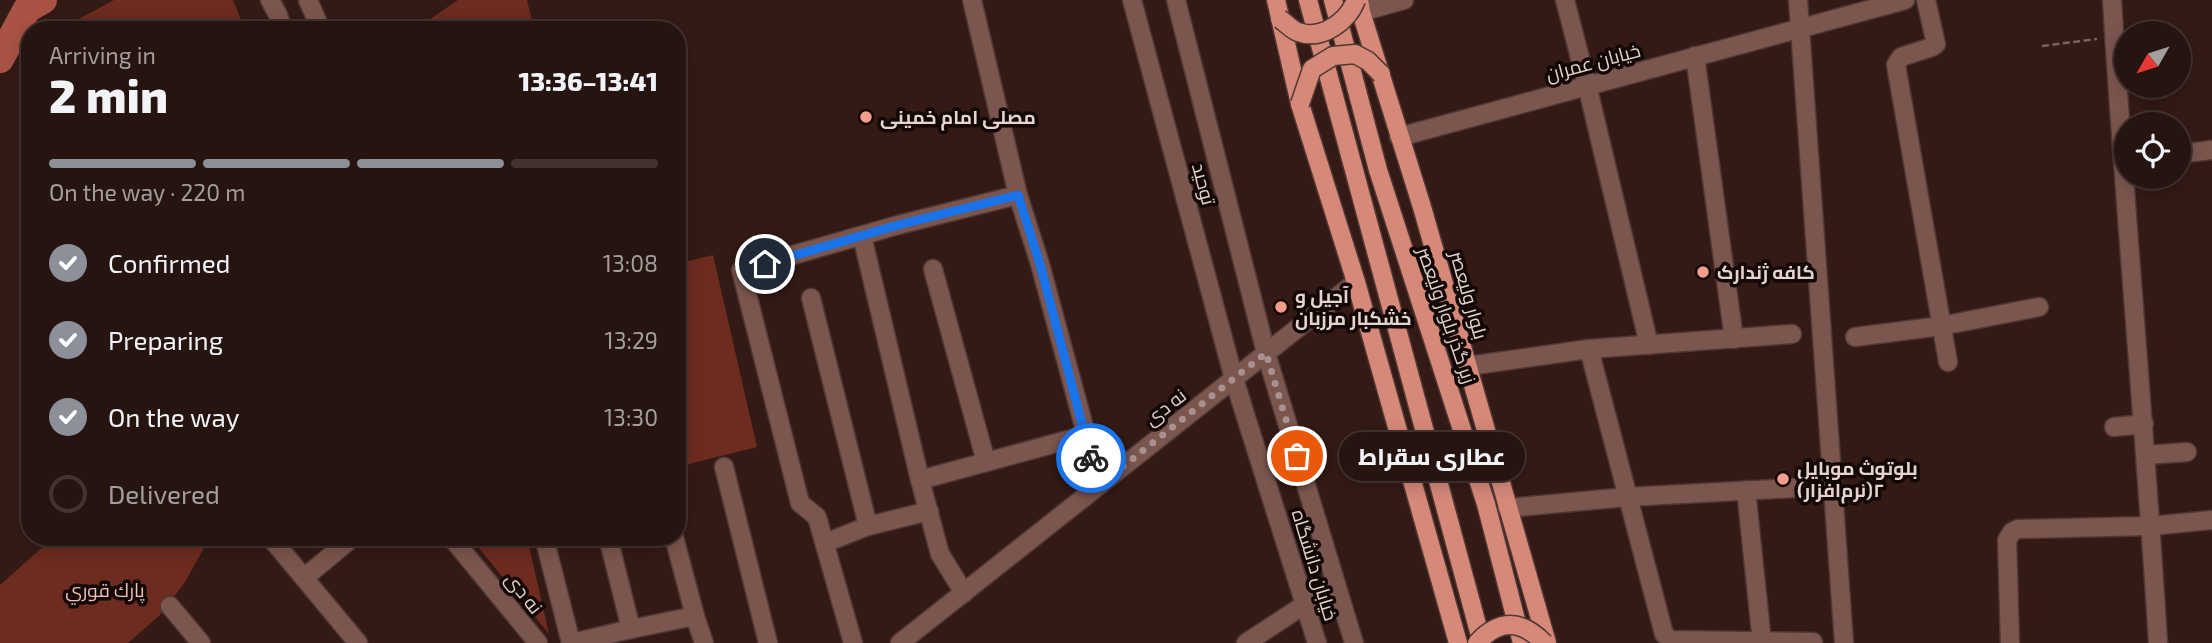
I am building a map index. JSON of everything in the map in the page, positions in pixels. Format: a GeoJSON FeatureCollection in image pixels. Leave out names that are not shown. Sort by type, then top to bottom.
{"type":"FeatureCollection","features":[{"type":"Feature","properties":{"kind":"main road"},"geometry":{"type":"LineString","coordinates":[[1276,0],[1300,104],[1356,282],[1458,643]]}},
{"type":"Feature","properties":{"kind":"main road"},"geometry":{"type":"LineString","coordinates":[[1308,0],[1479,643]]}},
{"type":"Feature","properties":{"kind":"main road","name":"زیر گذر بلوار ولیعصر"},"geometry":{"type":"LineString","coordinates":[[1333,0],[1378,170],[1486,504],[1522,643]]}},
{"type":"Feature","properties":{"kind":"main road"},"geometry":{"type":"LineString","coordinates":[[1280,19],[1298,32],[1313,34],[1335,26],[1359,4]]}},
{"type":"Feature","properties":{"kind":"main road","name":"بلوار ولیعصر"},"geometry":{"type":"LineString","coordinates":[[1359,4],[1422,207],[1546,643]]}},
{"type":"Feature","properties":{"kind":"main road"},"geometry":{"type":"LineString","coordinates":[[1300,104],[1312,69],[1333,56],[1355,54],[1368,61],[1381,74]]}},
{"type":"Feature","properties":{"kind":"main road"},"geometry":{"type":"LineString","coordinates":[[1479,643],[1485,635],[1500,626],[1512,624],[1534,633],[1546,643]]}},
{"type":"Feature","properties":{"kind":"street"},"geometry":{"type":"LineString","coordinates":[[270,0],[280,21]]}},
{"type":"Feature","properties":{"kind":"street"},"geometry":{"type":"LineString","coordinates":[[308,0],[317,21]]}},
{"type":"Feature","properties":{"kind":"street"},"geometry":{"type":"LineString","coordinates":[[972,0],[1018,195],[1040,264],[1086,435],[1097,487]]}},
{"type":"Feature","properties":{"kind":"street","name":"توحید"},"geometry":{"type":"LineString","coordinates":[[1132,0],[1234,379]]}},
{"type":"Feature","properties":{"kind":"street","name":"توحید"},"geometry":{"type":"LineString","coordinates":[[1176,0],[1266,353]]}},
{"type":"Feature","properties":{"kind":"street"},"geometry":{"type":"LineString","coordinates":[[1359,4],[1404,0]]}},
{"type":"Feature","properties":{"kind":"street"},"geometry":{"type":"LineString","coordinates":[[1564,0],[1649,345]]}},
{"type":"Feature","properties":{"kind":"street"},"geometry":{"type":"LineString","coordinates":[[1798,0],[1844,643]]}},
{"type":"Feature","properties":{"kind":"street","name":"خیابان عمران"},"geometry":{"type":"LineString","coordinates":[[1399,137],[1905,0]]}},
{"type":"Feature","properties":{"kind":"street"},"geometry":{"type":"LineString","coordinates":[[1926,0],[1936,44],[1901,57],[1896,65],[1948,362]]}},
{"type":"Feature","properties":{"kind":"street"},"geometry":{"type":"LineString","coordinates":[[2112,0],[2114,37]]}},
{"type":"Feature","properties":{"kind":"street"},"geometry":{"type":"LineString","coordinates":[[1695,56],[1734,339]]}},
{"type":"Feature","properties":{"kind":"street"},"geometry":{"type":"LineString","coordinates":[[2191,153],[2212,150]]}},
{"type":"Feature","properties":{"kind":"street"},"geometry":{"type":"LineString","coordinates":[[2126,189],[2158,643]]}},
{"type":"Feature","properties":{"kind":"street"},"geometry":{"type":"LineString","coordinates":[[850,642],[817,517],[800,503],[741,271],[1018,195]]}},
{"type":"Feature","properties":{"kind":"street"},"geometry":{"type":"LineString","coordinates":[[862,236],[940,554],[964,593]]}},
{"type":"Feature","properties":{"kind":"street"},"geometry":{"type":"LineString","coordinates":[[933,269],[986,462]]}},
{"type":"Feature","properties":{"kind":"street","name":"نه دی"},"geometry":{"type":"LineString","coordinates":[[900,643],[1356,282]]}},
{"type":"Feature","properties":{"kind":"street"},"geometry":{"type":"LineString","coordinates":[[811,299],[868,526]]}},
{"type":"Feature","properties":{"kind":"street"},"geometry":{"type":"LineString","coordinates":[[1855,337],[1941,326],[2039,307]]}},
{"type":"Feature","properties":{"kind":"street"},"geometry":{"type":"LineString","coordinates":[[1468,366],[1589,349],[1792,334]]}},
{"type":"Feature","properties":{"kind":"street"},"geometry":{"type":"LineString","coordinates":[[1589,349],[1664,634],[1671,640],[1812,642]]}},
{"type":"Feature","properties":{"kind":"street","name":"خیابان دانشگاه"},"geometry":{"type":"LineString","coordinates":[[1266,353],[1354,643]]}},
{"type":"Feature","properties":{"kind":"street","name":"خیابان دانشگاه"},"geometry":{"type":"LineString","coordinates":[[1234,379],[1317,643]]}},
{"type":"Feature","properties":{"kind":"street"},"geometry":{"type":"LineString","coordinates":[[2114,427],[2144,424]]}},
{"type":"Feature","properties":{"kind":"street"},"geometry":{"type":"LineString","coordinates":[[920,480],[1086,435]]}},
{"type":"Feature","properties":{"kind":"street"},"geometry":{"type":"LineString","coordinates":[[2146,455],[2187,452]]}},
{"type":"Feature","properties":{"kind":"street"},"geometry":{"type":"LineString","coordinates":[[724,467],[768,643]]}},
{"type":"Feature","properties":{"kind":"street"},"geometry":{"type":"LineString","coordinates":[[1507,508],[1626,497],[1794,488]]}},
{"type":"Feature","properties":{"kind":"street"},"geometry":{"type":"LineString","coordinates":[[1746,490],[1762,642]]}},
{"type":"Feature","properties":{"kind":"street"},"geometry":{"type":"LineString","coordinates":[[825,543],[868,526],[929,511]]}},
{"type":"Feature","properties":{"kind":"street"},"geometry":{"type":"LineString","coordinates":[[2010,643],[2007,540],[2012,532],[2018,529],[2151,526],[2212,520]]}},
{"type":"Feature","properties":{"kind":"street"},"geometry":{"type":"LineString","coordinates":[[277,546],[358,643]]}},
{"type":"Feature","properties":{"kind":"street"},"geometry":{"type":"LineString","coordinates":[[304,578],[342,546]]}},
{"type":"Feature","properties":{"kind":"street","name":"نه دی"},"geometry":{"type":"LineString","coordinates":[[458,546],[538,643]]}},
{"type":"Feature","properties":{"kind":"street"},"geometry":{"type":"LineString","coordinates":[[546,546],[571,643],[695,616]]}},
{"type":"Feature","properties":{"kind":"street"},"geometry":{"type":"LineString","coordinates":[[610,546],[631,629]]}},
{"type":"Feature","properties":{"kind":"street"},"geometry":{"type":"LineString","coordinates":[[676,546],[704,643]]}},
{"type":"Feature","properties":{"kind":"street"},"geometry":{"type":"LineString","coordinates":[[1247,643],[1336,584]]}},
{"type":"Feature","properties":{"kind":"street"},"geometry":{"type":"LineString","coordinates":[[170,606],[201,643]]}},
{"type":"Feature","properties":{"kind":"path"},"geometry":{"type":"LineString","coordinates":[[2042,46],[2114,37]]}},
{"type":"Feature","properties":{"kind":"green space"},"geometry":{"type":"Polygon","coordinates":[[[114,0],[233,0],[241,21],[75,21],[114,0]]]}},
{"type":"Feature","properties":{"kind":"green space"},"geometry":{"type":"Polygon","coordinates":[[[458,0],[527,0],[532,21],[427,21],[458,0]]]}},
{"type":"Feature","properties":{"kind":"green space"},"geometry":{"type":"Polygon","coordinates":[[[713,255],[757,447],[686,465],[686,262],[713,255]]]}},
{"type":"Feature","properties":{"kind":"green space","name":"پارك قوري"},"geometry":{"type":"Polygon","coordinates":[[[44,546],[205,546],[185,582],[160,615],[128,643],[0,643],[0,585],[44,546]]]}},
{"type":"Feature","properties":{"kind":"green space"},"geometry":{"type":"Polygon","coordinates":[[[477,546],[529,546],[549,634],[477,546]]]}},
{"type":"Feature","properties":{"kind":"waterway"},"geometry":{"type":"LineString","coordinates":[[0,59],[27,9],[43,0]]}},
{"type":"Feature","properties":{"kind":"way so far"},"geometry":{"type":"LineString","coordinates":[[1091,458],[1097,487],[1266,353],[1297,456]]}},
{"type":"Feature","properties":{"kind":"place","name":"مصلی امام خمینی"},"geometry":{"type":"Point","coordinates":[866,117]}},
{"type":"Feature","properties":{"kind":"place","name":"کافه ژندارک"},"geometry":{"type":"Point","coordinates":[1703,272]}},
{"type":"Feature","properties":{"kind":"place","name":"آجیل و خشکبار مرزبان"},"geometry":{"type":"Point","coordinates":[1281,307]}},
{"type":"Feature","properties":{"kind":"place","name":"عطاری سقراط"},"geometry":{"type":"Point","coordinates":[1297,456]}},
{"type":"Feature","properties":{"kind":"place","name":"بلوتوث موبایل (نرم‌افزار)۲"},"geometry":{"type":"Point","coordinates":[1783,479]}},
{"type":"Feature","properties":{"kind":"route"},"geometry":{"type":"LineString","coordinates":[[765,264],[898,225],[1018,195],[1040,264],[1091,458]]}}]}
